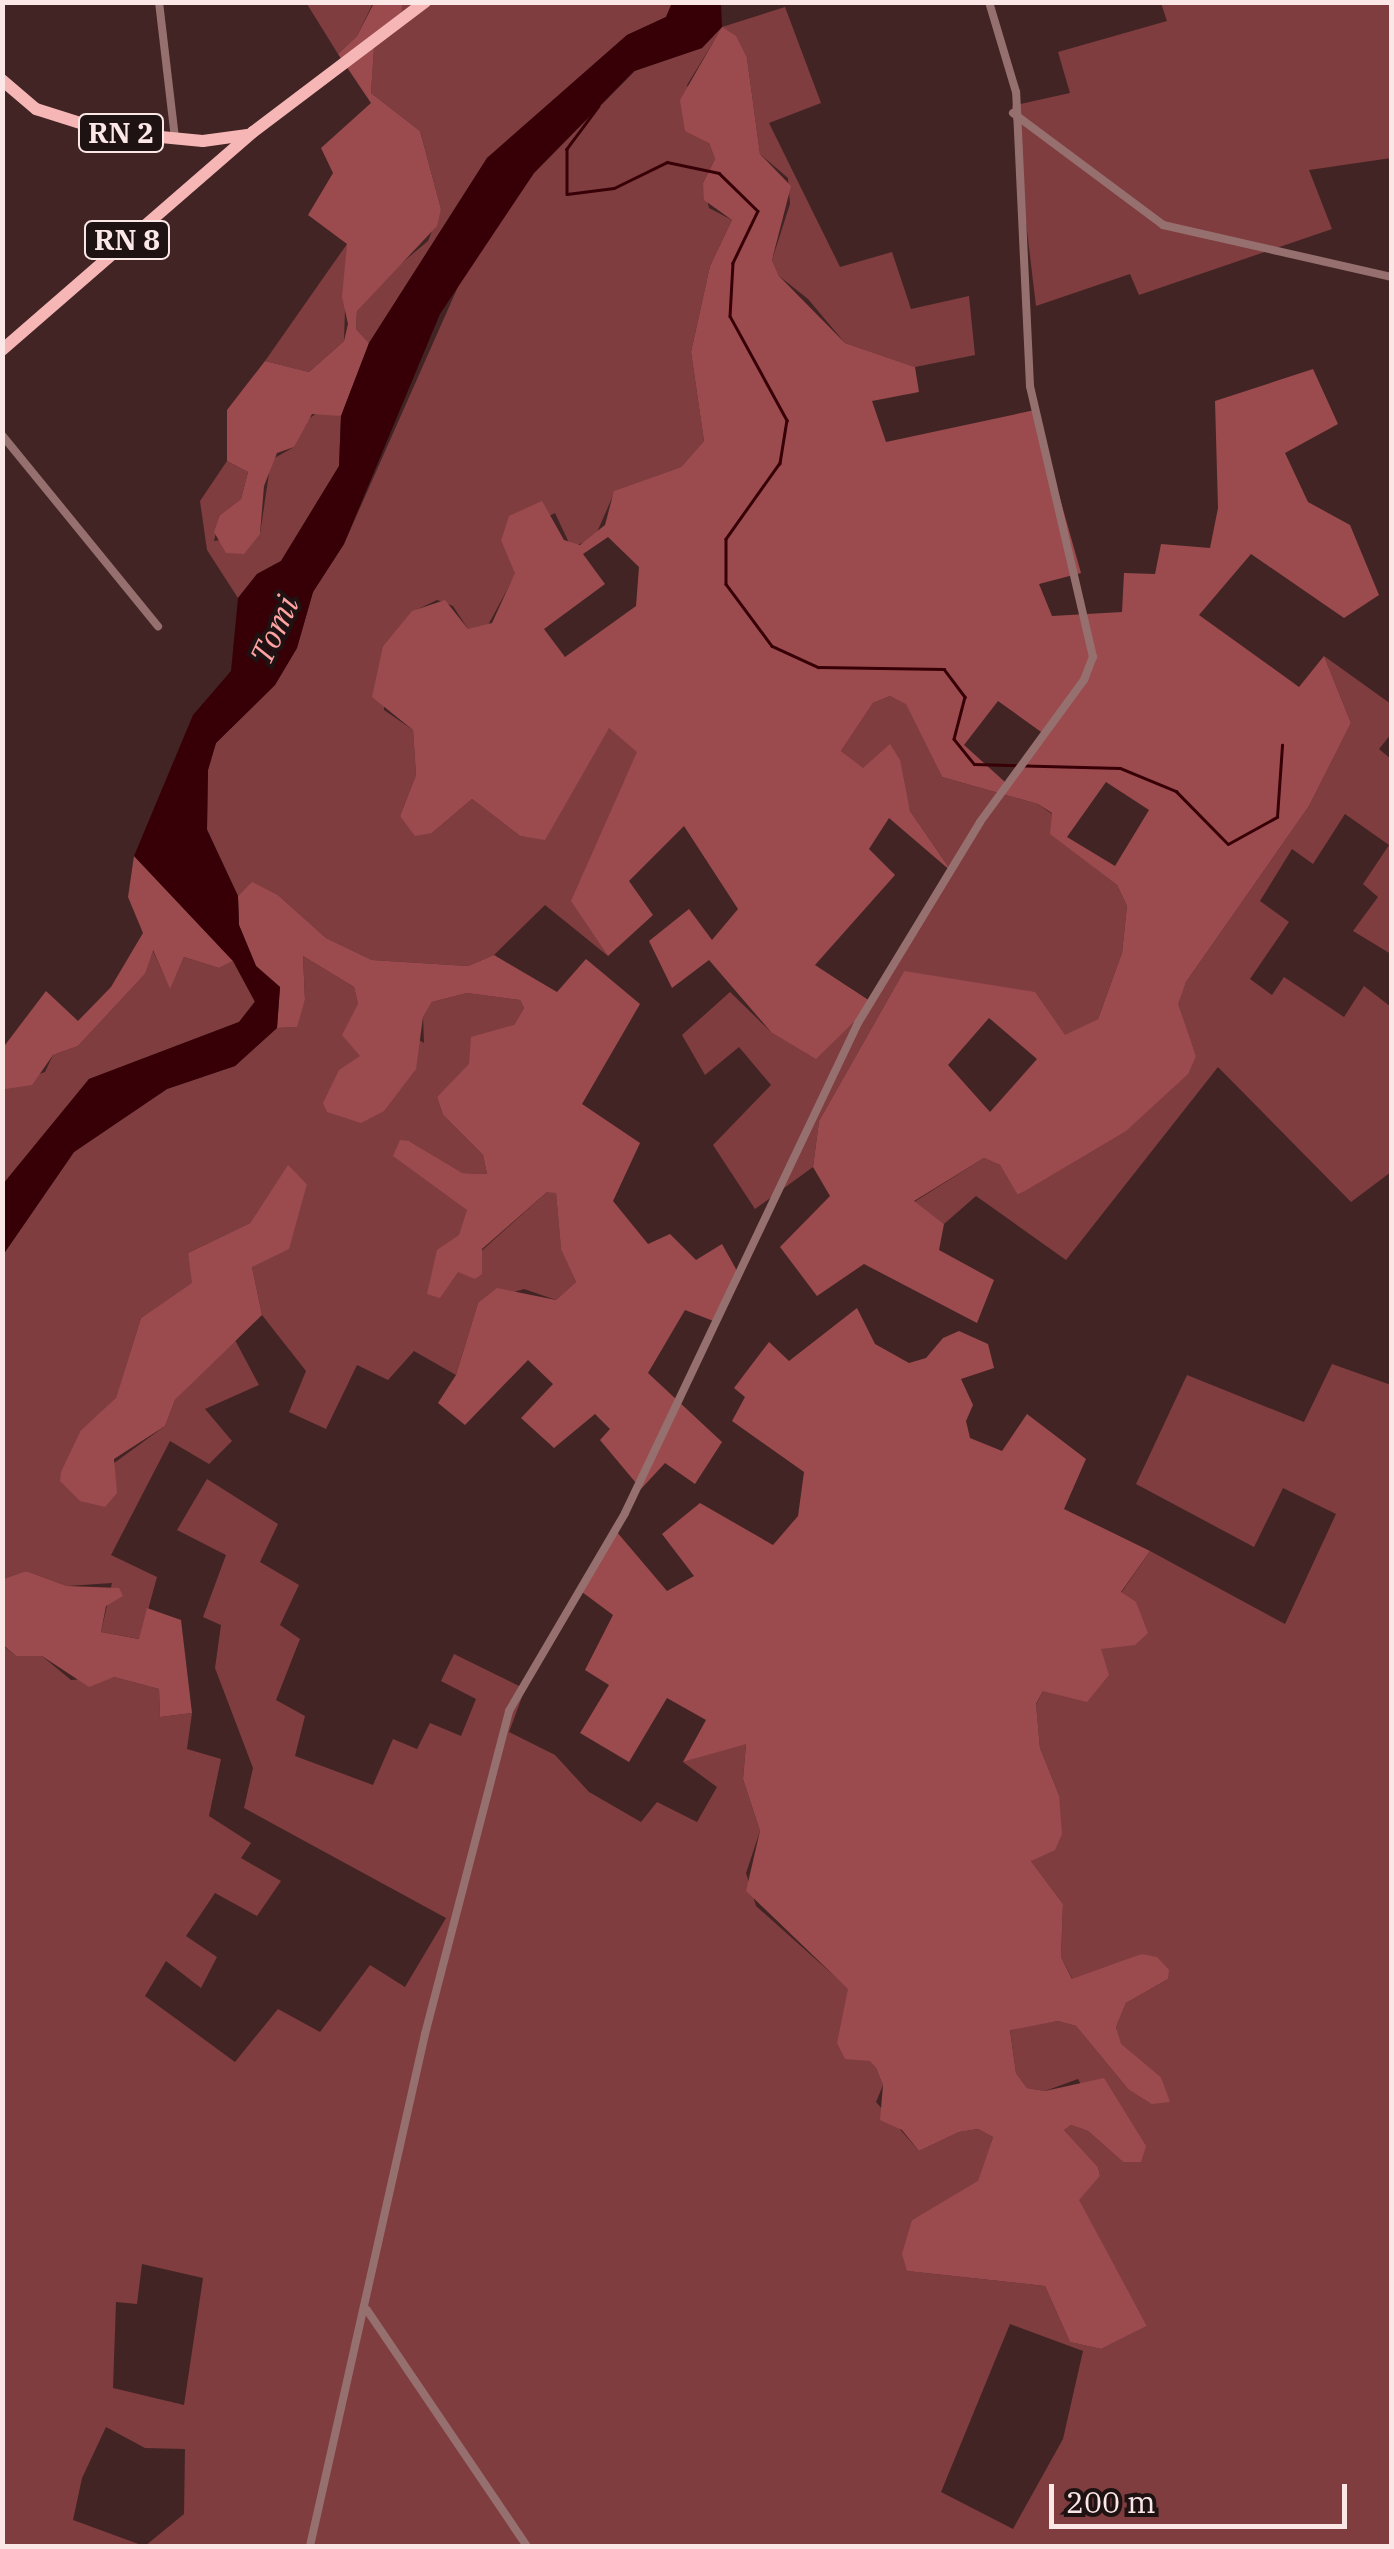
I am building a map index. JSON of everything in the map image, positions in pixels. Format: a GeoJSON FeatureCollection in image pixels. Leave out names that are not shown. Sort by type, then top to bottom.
{"type":"FeatureCollection","features":[{"type":"Feature","properties":{"kind":"main road","name":"RN 2"},"geometry":{"type":"LineString","coordinates":[[2,80],[36,110],[69,123],[175,139],[229,140],[253,132],[425,2]]}},
{"type":"Feature","properties":{"kind":"main road","name":"RN 8"},"geometry":{"type":"LineString","coordinates":[[2,350],[253,132]]}},
{"type":"Feature","properties":{"kind":"street"},"geometry":{"type":"LineString","coordinates":[[159,2],[175,139]]}},
{"type":"Feature","properties":{"kind":"street"},"geometry":{"type":"LineString","coordinates":[[310,2546],[434,1998],[509,1712],[625,1513],[858,1023],[980,822],[1084,680],[1092,657],[1030,386],[1013,114],[1016,92],[989,2]]}},
{"type":"Feature","properties":{"kind":"street"},"geometry":{"type":"LineString","coordinates":[[1013,114],[1163,225],[1392,278]]}},
{"type":"Feature","properties":{"kind":"street"},"geometry":{"type":"LineString","coordinates":[[2,435],[158,626]]}},
{"type":"Feature","properties":{"kind":"street"},"geometry":{"type":"LineString","coordinates":[[366,2310],[527,2546]]}},
{"type":"Feature","properties":{"kind":"shaded area"},"geometry":{"type":"Polygon","coordinates":[[[373,3],[357,36],[338,54],[307,4],[373,3]]]}},
{"type":"Feature","properties":{"kind":"shaded area"},"geometry":{"type":"Polygon","coordinates":[[[374,3],[402,3],[401,25],[374,48],[371,93],[420,131],[441,209],[437,226],[357,311],[356,329],[369,343],[341,416],[312,414],[294,447],[277,453],[264,486],[260,534],[244,554],[226,553],[214,532],[220,515],[241,499],[248,472],[227,461],[227,410],[265,361],[309,372],[344,341],[348,324],[342,297],[347,244],[308,215],[333,173],[321,148],[371,103],[338,54],[357,36],[374,3]]]}},
{"type":"Feature","properties":{"kind":"shaded area"},"geometry":{"type":"Polygon","coordinates":[[[402,3],[672,3],[666,17],[627,35],[487,158],[369,343],[356,329],[357,311],[378,283],[428,241],[441,209],[420,131],[371,93],[374,48],[402,3]]]}},
{"type":"Feature","properties":{"kind":"shaded area"},"geometry":{"type":"Polygon","coordinates":[[[1161,3],[1391,3],[1391,158],[1309,170],[1332,229],[1139,295],[1130,274],[1036,306],[1012,106],[1070,93],[1058,52],[1167,21],[1161,3]]]}},
{"type":"Feature","properties":{"kind":"shaded area"},"geometry":{"type":"Polygon","coordinates":[[[785,7],[821,103],[769,123],[840,267],[892,252],[911,309],[969,296],[975,355],[915,367],[845,343],[808,299],[779,276],[772,260],[790,204],[788,178],[760,154],[747,58],[722,28],[687,85],[715,159],[703,183],[709,208],[732,220],[710,266],[691,352],[704,441],[681,467],[615,491],[594,539],[571,547],[555,513],[501,541],[516,573],[486,629],[468,629],[453,606],[437,600],[412,612],[383,646],[384,710],[413,730],[416,775],[400,816],[432,833],[472,799],[520,836],[545,839],[608,727],[638,751],[572,901],[608,956],[545,905],[494,955],[468,966],[372,960],[326,938],[278,895],[252,883],[238,896],[207,829],[208,770],[216,743],[275,685],[297,648],[313,592],[344,544],[461,280],[534,173],[635,71],[702,48],[722,27],[785,7]]]}},
{"type":"Feature","properties":{"kind":"shaded area"},"geometry":{"type":"Polygon","coordinates":[[[722,27],[736,36],[747,58],[760,154],[791,186],[772,260],[779,276],[845,343],[915,367],[919,392],[872,401],[886,442],[1035,410],[1081,573],[1039,584],[1052,616],[1122,612],[1124,573],[1155,574],[1161,544],[1210,548],[1218,508],[1215,401],[1313,369],[1338,424],[1285,453],[1308,502],[1350,525],[1379,595],[1344,618],[1251,554],[1199,615],[1299,687],[1324,656],[1351,723],[1309,806],[1186,982],[1178,1004],[1196,1056],[1188,1074],[1126,1131],[1018,1195],[1000,1165],[984,1158],[914,1201],[944,1224],[939,1250],[994,1280],[977,1323],[864,1264],[817,1296],[780,1247],[830,1196],[813,1167],[819,1121],[904,971],[1035,992],[1065,1035],[1098,1019],[1122,953],[1127,906],[1117,885],[1050,834],[1052,813],[1038,804],[942,777],[906,704],[890,696],[873,703],[841,751],[863,768],[890,744],[900,760],[910,811],[952,872],[889,818],[869,849],[895,875],[815,965],[873,1003],[816,1059],[771,1032],[709,960],[672,988],[649,941],[689,909],[712,940],[738,909],[684,826],[629,881],[653,915],[608,956],[571,901],[637,752],[609,728],[545,840],[520,836],[472,799],[432,833],[415,836],[400,816],[416,775],[413,730],[372,697],[383,646],[412,611],[445,600],[468,629],[492,623],[515,573],[501,541],[509,516],[542,501],[564,540],[580,545],[605,525],[614,491],[681,467],[704,441],[691,352],[710,266],[732,220],[704,200],[703,183],[715,159],[709,143],[685,131],[680,100],[722,27]],[[608,537],[583,554],[605,584],[544,629],[565,657],[636,606],[639,567],[608,537]],[[998,701],[964,745],[1005,782],[1044,734],[998,701]],[[1106,782],[1067,837],[1115,866],[1149,810],[1106,782]],[[989,1018],[948,1065],[990,1112],[1037,1059],[989,1018]]]}},
{"type":"Feature","properties":{"kind":"shaded area"},"geometry":{"type":"Polygon","coordinates":[[[347,244],[344,341],[309,372],[265,361],[347,244]]]}},
{"type":"Feature","properties":{"kind":"shaded area"},"geometry":{"type":"Polygon","coordinates":[[[320,411],[341,416],[339,466],[281,561],[257,574],[238,598],[207,550],[200,501],[227,461],[248,472],[241,499],[220,515],[214,541],[260,534],[271,460],[294,447],[304,422],[320,411]]]}},
{"type":"Feature","properties":{"kind":"shaded area"},"geometry":{"type":"Polygon","coordinates":[[[1324,656],[1391,704],[1391,734],[1379,749],[1391,759],[1391,954],[1353,931],[1378,897],[1363,884],[1389,845],[1345,814],[1313,864],[1292,849],[1260,901],[1289,922],[1250,979],[1272,995],[1284,977],[1344,1017],[1364,986],[1391,1007],[1391,1172],[1351,1202],[1218,1067],[1066,1260],[976,1196],[944,1224],[914,1202],[984,1158],[1000,1165],[1019,1195],[1196,1056],[1177,1004],[1186,982],[1309,806],[1351,723],[1324,656]]]}},
{"type":"Feature","properties":{"kind":"shaded area"},"geometry":{"type":"Polygon","coordinates":[[[890,696],[906,703],[942,777],[1038,804],[1052,814],[1051,834],[1117,885],[1127,906],[1122,953],[1098,1019],[1065,1036],[904,971],[819,1121],[813,1167],[755,1209],[713,1145],[771,1085],[739,1047],[705,1075],[682,1035],[730,992],[771,1032],[873,1003],[952,872],[910,811],[890,745],[863,769],[841,751],[873,703],[890,696]]]}},
{"type":"Feature","properties":{"kind":"shaded area"},"geometry":{"type":"Polygon","coordinates":[[[134,856],[233,961],[219,968],[184,957],[170,989],[153,950],[145,974],[78,1046],[53,1055],[32,1085],[5,1089],[2,1049],[46,991],[78,1021],[111,987],[143,933],[128,897],[134,856]]]}},
{"type":"Feature","properties":{"kind":"shaded area"},"geometry":{"type":"Polygon","coordinates":[[[252,882],[278,895],[326,938],[372,960],[468,966],[494,955],[557,992],[586,959],[640,1004],[582,1104],[640,1143],[613,1201],[648,1244],[670,1234],[696,1260],[722,1244],[741,1278],[716,1322],[685,1310],[648,1373],[722,1442],[695,1484],[665,1463],[641,1489],[600,1440],[610,1429],[595,1414],[554,1448],[521,1418],[553,1384],[528,1360],[465,1425],[438,1403],[456,1375],[478,1303],[497,1288],[556,1300],[576,1282],[561,1249],[556,1193],[547,1192],[482,1249],[482,1274],[475,1279],[458,1272],[440,1298],[427,1294],[437,1250],[459,1235],[467,1210],[393,1156],[400,1140],[409,1141],[462,1173],[487,1174],[483,1155],[443,1115],[437,1097],[469,1064],[471,1037],[514,1025],[524,1008],[520,1000],[467,993],[432,1002],[423,1017],[416,1069],[384,1111],[361,1123],[327,1112],[323,1103],[339,1070],[360,1056],[342,1035],[358,1004],[354,987],[303,956],[305,1000],[297,1027],[277,1028],[280,987],[256,966],[239,925],[238,896],[252,882]]]}},
{"type":"Feature","properties":{"kind":"shaded area"},"geometry":{"type":"Polygon","coordinates":[[[152,949],[170,988],[184,957],[219,968],[233,961],[255,1001],[239,1022],[89,1079],[3,1184],[3,1087],[45,1072],[53,1055],[78,1046],[145,974],[152,949]]]}},
{"type":"Feature","properties":{"kind":"shaded area"},"geometry":{"type":"Polygon","coordinates":[[[303,956],[354,987],[358,1004],[424,1043],[423,1017],[432,1002],[467,993],[520,1000],[524,1008],[514,1025],[437,1097],[443,1115],[483,1155],[487,1174],[461,1173],[409,1141],[467,1210],[458,1272],[547,1192],[556,1192],[561,1248],[576,1282],[556,1300],[524,1289],[478,1303],[456,1375],[414,1351],[388,1380],[357,1365],[326,1429],[289,1412],[306,1371],[262,1315],[252,1267],[307,1184],[288,1166],[250,1223],[188,1253],[193,1283],[141,1318],[116,1399],[81,1430],[110,1466],[165,1426],[175,1400],[235,1340],[259,1385],[205,1409],[232,1441],[209,1464],[170,1441],[111,1555],[157,1577],[140,1639],[101,1632],[112,1583],[67,1586],[26,1571],[3,1579],[3,1255],[74,1152],[167,1089],[235,1066],[277,1028],[296,1027],[305,1000],[303,956]]]}},
{"type":"Feature","properties":{"kind":"shaded area"},"geometry":{"type":"Polygon","coordinates":[[[288,1165],[307,1184],[289,1249],[252,1267],[262,1315],[175,1400],[165,1426],[114,1459],[117,1493],[105,1507],[80,1501],[60,1481],[61,1472],[81,1430],[116,1398],[141,1318],[192,1283],[188,1253],[250,1223],[288,1165]]]}},
{"type":"Feature","properties":{"kind":"shaded area"},"geometry":{"type":"Polygon","coordinates":[[[857,1308],[875,1344],[909,1363],[926,1358],[943,1338],[959,1331],[988,1344],[994,1368],[961,1379],[973,1405],[966,1421],[970,1438],[1002,1451],[1027,1414],[1086,1459],[1064,1509],[1150,1551],[1121,1592],[1136,1602],[1148,1633],[1135,1645],[1101,1649],[1109,1675],[1087,1702],[1043,1691],[1036,1704],[1040,1748],[1059,1795],[1062,1834],[1055,1850],[1031,1861],[1063,1904],[1061,1957],[1072,1979],[1141,1954],[1157,1957],[1169,1970],[1168,1979],[1126,2003],[1116,2027],[1121,2044],[1161,2077],[1170,2102],[1152,2104],[1128,2089],[1076,2026],[1058,2021],[1010,2030],[1016,2073],[1027,2088],[1045,2091],[1104,2078],[1146,2146],[1141,2162],[1123,2162],[1088,2131],[1071,2125],[1064,2130],[1098,2167],[1100,2176],[1079,2200],[1147,2326],[1101,2349],[1070,2342],[1045,2286],[907,2271],[902,2254],[912,2220],[978,2181],[993,2137],[978,2129],[959,2132],[919,2151],[902,2130],[880,2120],[883,2085],[876,2068],[870,2061],[845,2059],[837,2043],[848,1989],[746,1891],[760,1831],[743,1779],[746,1744],[683,1762],[706,1720],[667,1698],[629,1762],[580,1733],[609,1685],[585,1670],[613,1615],[578,1589],[616,1531],[667,1591],[694,1576],[662,1534],[700,1503],[773,1545],[798,1516],[804,1472],[732,1421],[745,1397],[734,1388],[769,1342],[789,1361],[857,1308]]]}},
{"type":"Feature","properties":{"kind":"shaded area"},"geometry":{"type":"Polygon","coordinates":[[[1332,1364],[1391,1385],[1391,2546],[145,2546],[184,2514],[185,2449],[145,2448],[106,2427],[82,2478],[73,2520],[144,2546],[3,2546],[2,1645],[16,1656],[42,1656],[71,1680],[114,1677],[159,1689],[160,1717],[192,1713],[187,1749],[221,1759],[209,1816],[251,1843],[241,1858],[281,1881],[257,1916],[215,1893],[186,1936],[217,1957],[201,1988],[166,1961],[145,1996],[235,2062],[278,2009],[320,2032],[370,1965],[405,1987],[446,1918],[244,1808],[253,1768],[215,1668],[221,1625],[203,1617],[226,1555],[177,1530],[207,1479],[278,1524],[260,1562],[299,1585],[280,1625],[300,1639],[276,1700],[305,1716],[295,1756],[373,1785],[393,1739],[417,1749],[430,1723],[461,1736],[476,1699],[441,1681],[454,1654],[525,1689],[509,1732],[555,1755],[589,1792],[641,1822],[657,1802],[697,1822],[717,1787],[683,1762],[746,1743],[743,1779],[760,1831],[746,1873],[756,1906],[849,1989],[845,2027],[876,2068],[883,2085],[876,2102],[919,2151],[959,2132],[978,2129],[993,2137],[978,2182],[912,2220],[907,2271],[1045,2286],[1070,2342],[1101,2349],[1147,2326],[1078,2200],[1100,2176],[1098,2167],[1064,2130],[1071,2125],[1088,2131],[1123,2162],[1078,2079],[1045,2091],[1027,2088],[1016,2073],[1010,2029],[1058,2021],[1076,2026],[1128,2089],[1169,2102],[1161,2077],[1120,2044],[1116,2027],[1126,2003],[1168,1979],[1141,1954],[1073,1980],[1061,1957],[1063,1904],[1031,1861],[1059,1795],[1040,1748],[1036,1705],[1043,1691],[1108,1644],[1135,1645],[1121,1593],[1150,1551],[1285,1624],[1336,1514],[1283,1488],[1254,1547],[1136,1484],[1187,1375],[1304,1422],[1332,1364]],[[142,2264],[137,2304],[116,2302],[113,2388],[184,2405],[203,2278],[142,2264]],[[1010,2324],[941,2492],[1013,2529],[1063,2439],[1083,2351],[1010,2324]]]}},
{"type":"Feature","properties":{"kind":"shaded area"},"geometry":{"type":"Polygon","coordinates":[[[26,1571],[67,1586],[119,1588],[123,1596],[106,1606],[101,1632],[139,1639],[147,1608],[181,1620],[192,1713],[160,1717],[159,1689],[114,1677],[89,1687],[42,1656],[16,1656],[3,1645],[3,1579],[26,1571]]]}},
{"type":"Feature","properties":{"kind":"water","name":"Tomi"},"geometry":{"type":"Polygon","coordinates":[[[672,3],[721,3],[722,27],[702,48],[634,71],[534,173],[440,314],[344,544],[313,592],[297,648],[275,685],[216,743],[208,770],[207,830],[238,896],[239,925],[256,966],[280,987],[277,1028],[235,1066],[167,1089],[74,1152],[3,1255],[3,1184],[89,1079],[239,1022],[255,1002],[233,961],[134,856],[193,715],[231,671],[238,598],[257,574],[281,561],[339,466],[341,416],[369,343],[487,158],[627,35],[666,17],[672,3]]]}},
{"type":"Feature","properties":{"kind":"waterway"},"geometry":{"type":"LineString","coordinates":[[599,106],[567,149],[567,194],[614,188],[667,162],[719,173],[758,211],[733,263],[730,316],[787,420],[780,463],[726,539],[726,584],[772,646],[818,667],[944,669],[965,697],[954,739],[974,764],[1120,768],[1176,791],[1228,844],[1277,817],[1282,745]]}}]}
